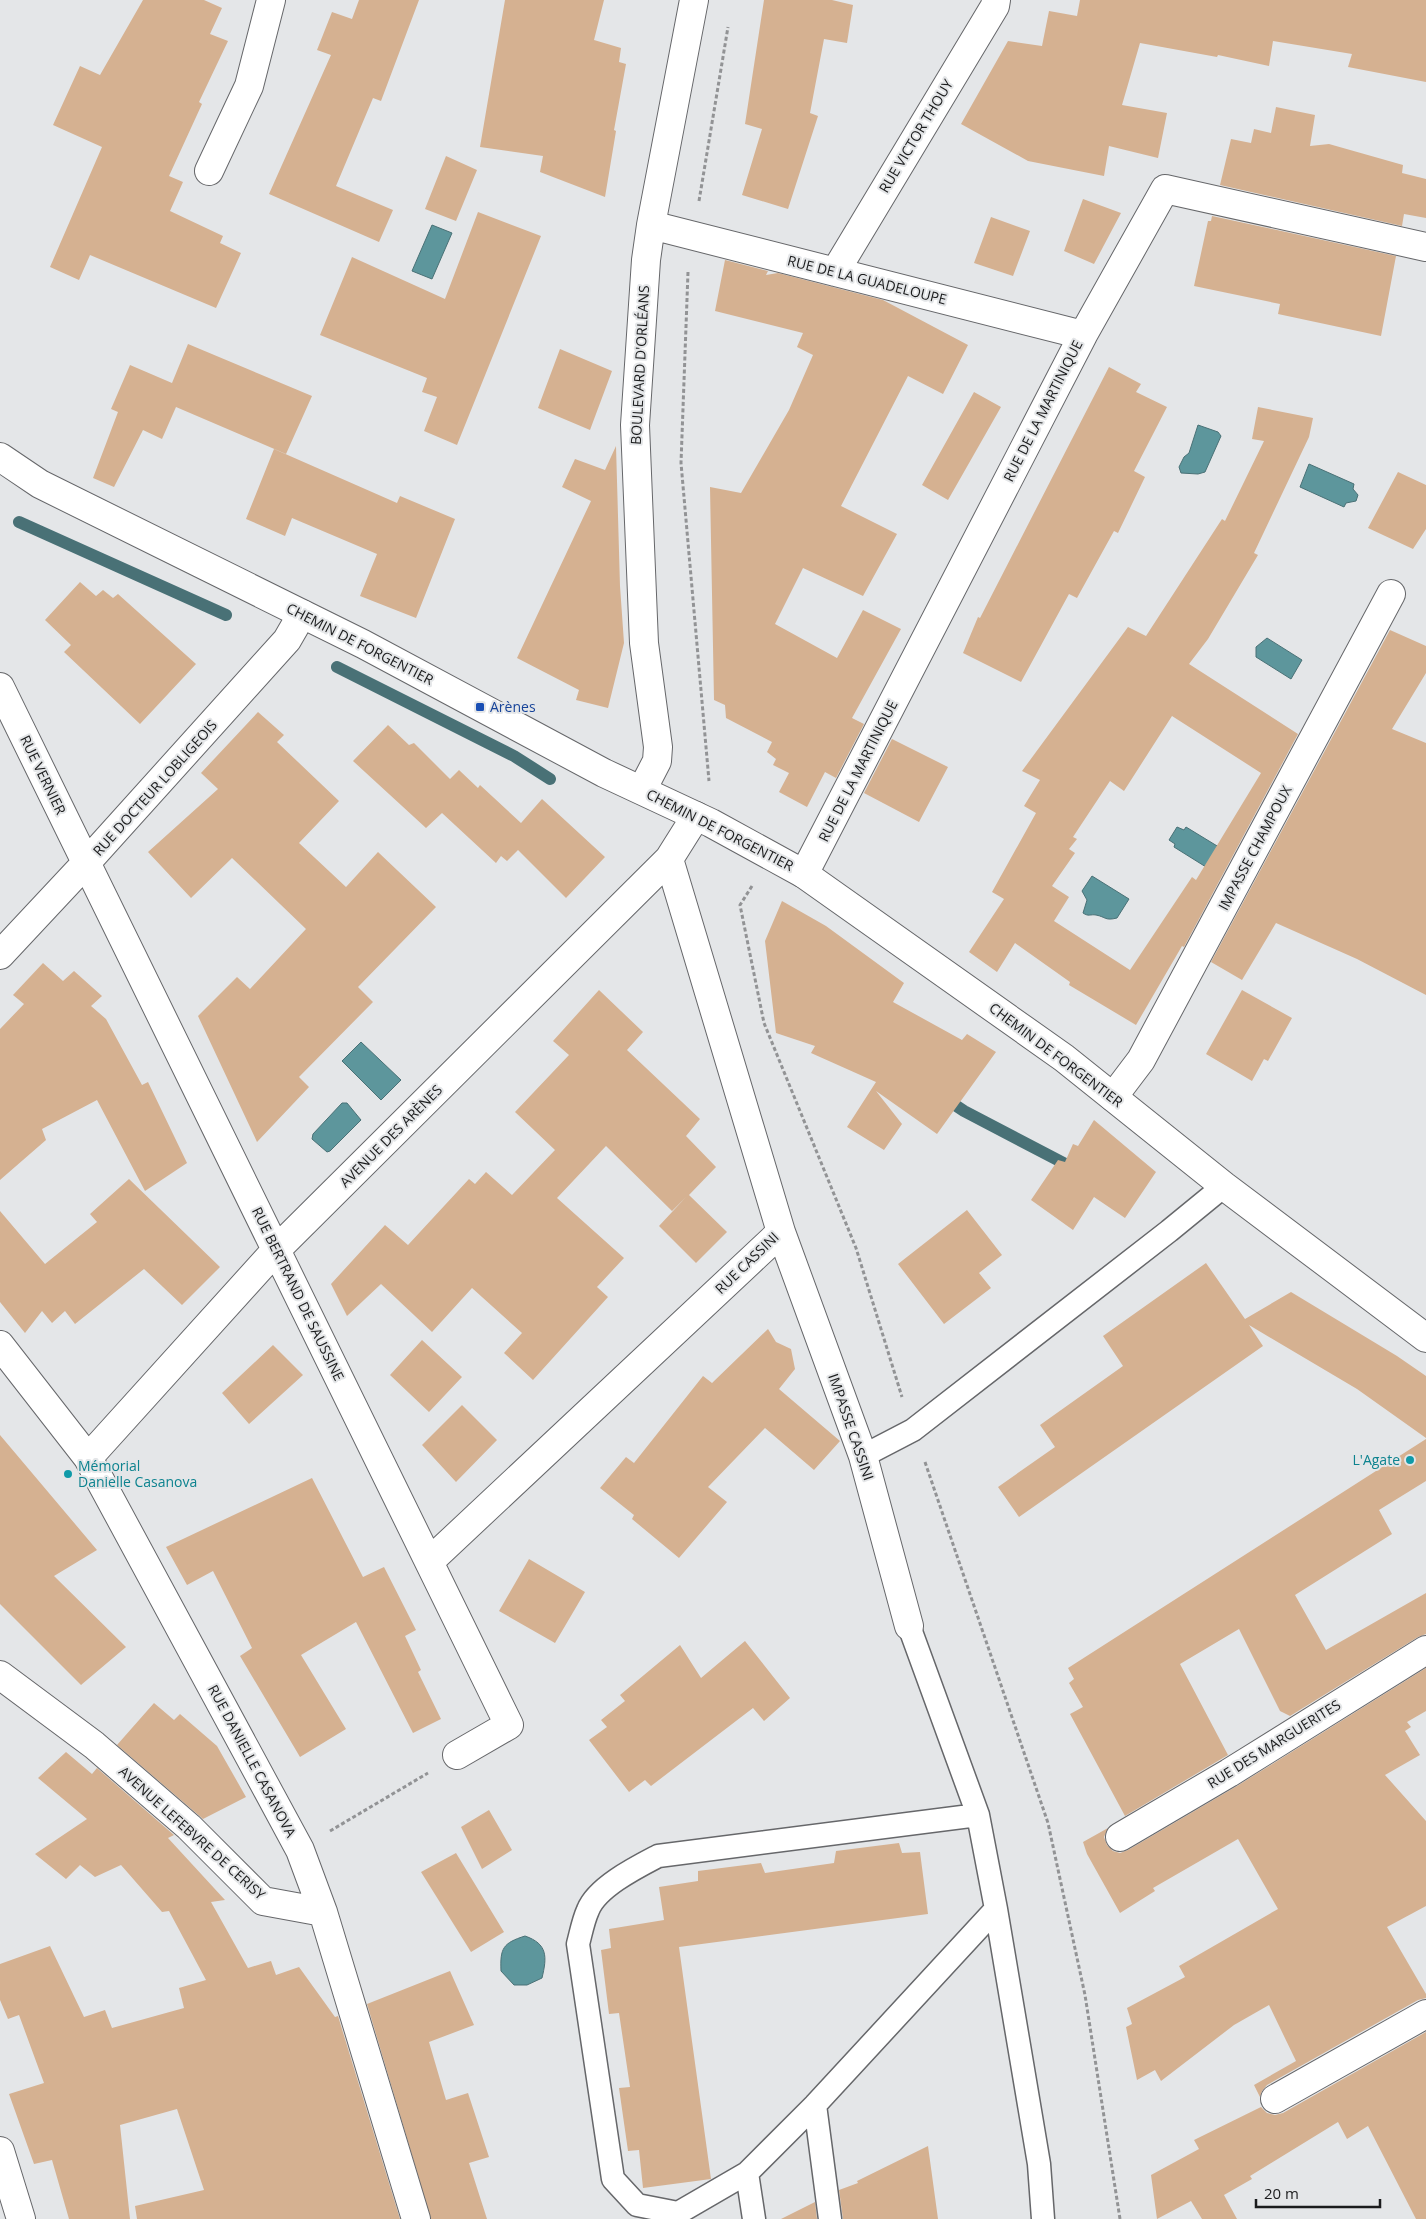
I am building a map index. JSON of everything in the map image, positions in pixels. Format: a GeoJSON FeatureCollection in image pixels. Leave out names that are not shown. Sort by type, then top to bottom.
{"type":"FeatureCollection","features":[{"type":"Feature","properties":{"kind":"street"},"geometry":{"type":"LineString","coordinates":[[209,171],[248,86],[270,0]]}},
{"type":"Feature","properties":{"kind":"street","name":"BOULEVARD D'ORLÉANS"},"geometry":{"type":"LineString","coordinates":[[642,790],[657,761],[658,747],[644,643],[635,424],[646,260],[694,0]]}},
{"type":"Feature","properties":{"kind":"street","name":"RUE VICTOR THOUY"},"geometry":{"type":"LineString","coordinates":[[836,272],[995,6],[996,0]]}},
{"type":"Feature","properties":{"kind":"street","name":"RUE DE LA MARTINIQUE"},"geometry":{"type":"LineString","coordinates":[[804,874],[1083,335],[1165,189],[1426,247]]}},
{"type":"Feature","properties":{"kind":"street","name":"RUE DE LA GUADELOUPE"},"geometry":{"type":"LineString","coordinates":[[651,225],[1083,335]]}},
{"type":"Feature","properties":{"kind":"street","name":"CHEMIN DE FORGENTIER"},"geometry":{"type":"LineString","coordinates":[[0,457],[40,484],[363,644],[604,773],[696,816],[804,874],[1064,1058],[1224,1186],[1426,1338]]}},
{"type":"Feature","properties":{"kind":"street","name":"IMPASSE CHAMPOUX"},"geometry":{"type":"LineString","coordinates":[[1113,1097],[1141,1060],[1391,594]]}},
{"type":"Feature","properties":{"kind":"street","name":"RUE DOCTEUR LOBLIGEOIS"},"geometry":{"type":"LineString","coordinates":[[0,955],[86,863],[287,640],[302,614]]}},
{"type":"Feature","properties":{"kind":"street","name":"RUE VERNIER"},"geometry":{"type":"LineString","coordinates":[[0,687],[86,863]]}},
{"type":"Feature","properties":{"kind":"street","name":"AVENUE DES ARÈNES"},"geometry":{"type":"LineString","coordinates":[[88,1458],[276,1250],[669,859],[696,816]]}},
{"type":"Feature","properties":{"kind":"street","name":"RUE CASSINI"},"geometry":{"type":"LineString","coordinates":[[430,1561],[781,1232],[669,859]]}},
{"type":"Feature","properties":{"kind":"street","name":"RUE BERTRAND DE SAUSSINE"},"geometry":{"type":"LineString","coordinates":[[86,863],[509,1725],[457,1755]]}},
{"type":"Feature","properties":{"kind":"street","name":"IMPASSE CASSINI"},"geometry":{"type":"LineString","coordinates":[[781,1232],[863,1456],[909,1626]]}},
{"type":"Feature","properties":{"kind":"street","name":"RUE DANIELLE CASANOVA"},"geometry":{"type":"LineString","coordinates":[[0,1345],[88,1458],[300,1850],[323,1912],[416,2219]]}},
{"type":"Feature","properties":{"kind":"street","name":"RUE DES MARGUERITES"},"geometry":{"type":"LineString","coordinates":[[1120,1837],[1229,1773],[1426,1650]]}},
{"type":"Feature","properties":{"kind":"street","name":"AVENUE LEFEBVRE DE CERISY"},"geometry":{"type":"LineString","coordinates":[[0,1675],[94,1745],[189,1827],[263,1901],[323,1912]]}},
{"type":"Feature","properties":{"kind":"street"},"geometry":{"type":"LineString","coordinates":[[1275,2100],[1426,2014]]}},
{"type":"Feature","properties":{"kind":"street"},"geometry":{"type":"LineString","coordinates":[[0,2152],[21,2219]]}},
{"type":"Feature","properties":{"kind":"lane"},"geometry":{"type":"LineString","coordinates":[[863,1456],[913,1430],[1224,1186]]}},
{"type":"Feature","properties":{"kind":"lane"},"geometry":{"type":"LineString","coordinates":[[909,1626],[978,1815],[996,1909],[1039,2164],[1043,2219]]}},
{"type":"Feature","properties":{"kind":"lane"},"geometry":{"type":"LineString","coordinates":[[978,1815],[658,1856],[619,1877],[588,1908],[578,1944],[613,2179],[637,2204],[678,2213],[747,2173],[815,2105],[996,1909]]}},
{"type":"Feature","properties":{"kind":"lane"},"geometry":{"type":"LineString","coordinates":[[815,2105],[830,2219]]}},
{"type":"Feature","properties":{"kind":"lane"},"geometry":{"type":"LineString","coordinates":[[747,2173],[754,2219]]}},
{"type":"Feature","properties":{"kind":"path"},"geometry":{"type":"LineString","coordinates":[[698,202],[729,19]]}},
{"type":"Feature","properties":{"kind":"path"},"geometry":{"type":"LineString","coordinates":[[689,267],[681,463],[709,790]]}},
{"type":"Feature","properties":{"kind":"path"},"geometry":{"type":"LineString","coordinates":[[755,882],[740,905],[764,1023],[856,1248],[913,1430],[1048,1823],[1085,1995],[1120,2219]]}},
{"type":"Feature","properties":{"kind":"path"},"geometry":{"type":"LineString","coordinates":[[300,1850],[457,1755]]}},
{"type":"Feature","properties":{"kind":"water"},"geometry":{"type":"Polygon","coordinates":[[[432,225],[452,233],[432,279],[412,271],[432,225]]]}},
{"type":"Feature","properties":{"kind":"water"},"geometry":{"type":"Polygon","coordinates":[[[1198,425],[1218,432],[1221,436],[1205,472],[1198,474],[1181,473],[1179,467],[1184,457],[1189,453],[1198,425]]]}},
{"type":"Feature","properties":{"kind":"water"},"geometry":{"type":"Polygon","coordinates":[[[1309,464],[1354,484],[1353,489],[1358,495],[1356,501],[1346,503],[1344,507],[1300,487],[1309,464]]]}},
{"type":"Feature","properties":{"kind":"water"},"geometry":{"type":"Polygon","coordinates":[[[1267,638],[1302,660],[1291,679],[1256,657],[1256,647],[1267,638]]]}},
{"type":"Feature","properties":{"kind":"water"},"geometry":{"type":"Polygon","coordinates":[[[1177,827],[1184,830],[1186,827],[1227,852],[1214,872],[1174,847],[1175,844],[1169,840],[1177,827]]]}},
{"type":"Feature","properties":{"kind":"water"},"geometry":{"type":"Polygon","coordinates":[[[1092,876],[1129,899],[1117,918],[1108,919],[1083,913],[1087,900],[1082,891],[1092,876]]]}},
{"type":"Feature","properties":{"kind":"water"},"geometry":{"type":"Polygon","coordinates":[[[361,1042],[401,1080],[381,1100],[342,1061],[361,1042]]]}},
{"type":"Feature","properties":{"kind":"water"},"geometry":{"type":"Polygon","coordinates":[[[342,1103],[347,1103],[361,1120],[327,1152],[312,1139],[313,1134],[342,1103]]]}},
{"type":"Feature","properties":{"kind":"water"},"geometry":{"type":"Polygon","coordinates":[[[525,1936],[533,1939],[542,1947],[545,1964],[542,1978],[527,1985],[514,1985],[501,1971],[502,1952],[507,1944],[525,1936]]]}},
{"type":"Feature","properties":{"kind":"building"},"geometry":{"type":"Polygon","coordinates":[[[143,0],[204,0],[222,8],[210,34],[228,41],[199,102],[202,104],[169,176],[183,182],[170,211],[223,236],[220,243],[241,253],[216,308],[90,255],[79,280],[50,267],[102,147],[53,125],[80,66],[100,75],[143,0]]]}},
{"type":"Feature","properties":{"kind":"building"},"geometry":{"type":"Polygon","coordinates":[[[359,0],[419,0],[381,101],[373,98],[336,186],[393,210],[379,242],[269,194],[331,55],[317,50],[332,12],[352,19],[359,0]]]}},
{"type":"Feature","properties":{"kind":"building"},"geometry":{"type":"Polygon","coordinates":[[[505,0],[604,0],[594,40],[621,48],[619,62],[626,64],[614,130],[616,131],[605,197],[540,172],[543,156],[480,147],[505,0]]]}},
{"type":"Feature","properties":{"kind":"building"},"geometry":{"type":"Polygon","coordinates":[[[764,0],[832,0],[853,5],[847,43],[824,39],[810,113],[818,116],[788,209],[742,195],[762,129],[745,124],[764,0]]]}},
{"type":"Feature","properties":{"kind":"building"},"geometry":{"type":"Polygon","coordinates":[[[1080,0],[1426,0],[1426,82],[1348,67],[1352,54],[1273,41],[1269,66],[1218,55],[1217,57],[1140,43],[1122,105],[1167,113],[1158,158],[1109,146],[1104,176],[1028,161],[961,124],[1008,41],[1042,46],[1049,11],[1077,16],[1080,0]]]}},
{"type":"Feature","properties":{"kind":"building"},"geometry":{"type":"Polygon","coordinates":[[[1276,107],[1315,115],[1310,146],[1329,144],[1403,165],[1402,173],[1426,179],[1426,218],[1404,214],[1402,226],[1220,185],[1231,139],[1251,143],[1254,129],[1271,133],[1276,107]]]}},
{"type":"Feature","properties":{"kind":"building"},"geometry":{"type":"Polygon","coordinates":[[[446,156],[477,170],[456,221],[425,209],[446,156]]]}},
{"type":"Feature","properties":{"kind":"building"},"geometry":{"type":"Polygon","coordinates":[[[1083,199],[1121,213],[1094,264],[1064,251],[1083,199]]]}},
{"type":"Feature","properties":{"kind":"building"},"geometry":{"type":"Polygon","coordinates":[[[478,212],[541,236],[457,445],[424,431],[437,397],[422,392],[427,378],[320,335],[352,257],[445,299],[478,212]]]}},
{"type":"Feature","properties":{"kind":"building"},"geometry":{"type":"Polygon","coordinates":[[[1212,216],[1396,256],[1381,336],[1278,314],[1280,304],[1194,286],[1208,221],[1211,221],[1212,216]]]}},
{"type":"Feature","properties":{"kind":"building"},"geometry":{"type":"Polygon","coordinates":[[[991,217],[1030,231],[1013,276],[974,263],[991,217]]]}},
{"type":"Feature","properties":{"kind":"building"},"geometry":{"type":"Polygon","coordinates":[[[725,260],[768,271],[766,275],[778,273],[883,300],[968,345],[943,394],[908,376],[841,506],[897,534],[863,596],[803,568],[775,624],[837,658],[863,610],[901,629],[852,718],[864,724],[836,778],[825,772],[807,807],[779,792],[789,773],[773,765],[776,759],[767,752],[772,742],[726,718],[725,705],[714,700],[710,487],[741,493],[789,410],[813,355],[797,347],[803,333],[715,311],[725,260]]]}},
{"type":"Feature","properties":{"kind":"building"},"geometry":{"type":"Polygon","coordinates":[[[188,344],[312,396],[286,454],[176,407],[162,439],[143,430],[114,487],[93,478],[118,412],[111,409],[130,365],[172,383],[188,344]]]}},
{"type":"Feature","properties":{"kind":"building"},"geometry":{"type":"Polygon","coordinates":[[[560,349],[612,371],[590,430],[538,408],[560,349]]]}},
{"type":"Feature","properties":{"kind":"building"},"geometry":{"type":"Polygon","coordinates":[[[1109,367],[1141,384],[1136,392],[1167,407],[1134,471],[1145,477],[1118,533],[1114,531],[1077,598],[1069,594],[1021,682],[963,653],[978,617],[980,618],[1109,367]]]}},
{"type":"Feature","properties":{"kind":"building"},"geometry":{"type":"Polygon","coordinates":[[[974,392],[1001,407],[948,500],[922,485],[974,392]]]}},
{"type":"Feature","properties":{"kind":"building"},"geometry":{"type":"Polygon","coordinates":[[[1258,407],[1313,418],[1309,437],[1254,553],[1258,555],[1208,639],[1189,664],[1298,734],[1184,947],[1182,946],[1136,1025],[1069,985],[1070,982],[1015,943],[997,972],[969,952],[1004,899],[992,892],[1036,813],[1024,806],[1040,780],[1022,771],[1128,627],[1146,636],[1222,519],[1225,521],[1264,441],[1252,439],[1258,407]],[[1172,716],[1124,791],[1110,781],[1073,837],[1077,839],[1069,849],[1075,853],[1052,886],[1069,897],[1054,921],[1130,970],[1192,877],[1196,880],[1261,773],[1172,716]]]}},
{"type":"Feature","properties":{"kind":"building"},"geometry":{"type":"Polygon","coordinates":[[[616,446],[620,586],[624,643],[608,708],[576,700],[579,690],[517,658],[591,501],[562,487],[575,459],[605,470],[616,446]]]}},
{"type":"Feature","properties":{"kind":"building"},"geometry":{"type":"Polygon","coordinates":[[[274,449],[397,503],[400,496],[455,519],[416,618],[360,596],[377,554],[292,518],[285,536],[246,519],[274,449]]]}},
{"type":"Feature","properties":{"kind":"building"},"geometry":{"type":"Polygon","coordinates":[[[1398,472],[1426,485],[1426,529],[1413,549],[1368,528],[1398,472]]]}},
{"type":"Feature","properties":{"kind":"building"},"geometry":{"type":"Polygon","coordinates":[[[80,582],[96,596],[103,590],[113,598],[118,594],[196,664],[140,724],[64,652],[71,645],[45,620],[80,582]]]}},
{"type":"Feature","properties":{"kind":"building"},"geometry":{"type":"Polygon","coordinates":[[[1390,630],[1426,646],[1426,673],[1392,729],[1426,743],[1426,995],[1357,959],[1276,923],[1242,980],[1211,962],[1390,630]]]}},
{"type":"Feature","properties":{"kind":"building"},"geometry":{"type":"Polygon","coordinates":[[[258,712],[284,735],[277,742],[339,801],[299,843],[346,887],[378,852],[436,907],[358,987],[373,1002],[299,1077],[309,1087],[257,1142],[198,1016],[237,977],[250,989],[306,929],[232,858],[191,898],[148,852],[218,789],[201,773],[258,712]]]}},
{"type":"Feature","properties":{"kind":"building"},"geometry":{"type":"Polygon","coordinates":[[[388,725],[409,745],[414,743],[450,779],[459,770],[478,788],[480,785],[521,823],[542,799],[605,857],[566,898],[518,850],[507,861],[501,856],[496,863],[442,813],[426,828],[353,761],[388,725]]]}},
{"type":"Feature","properties":{"kind":"building"},"geometry":{"type":"Polygon","coordinates":[[[892,739],[948,767],[919,822],[864,793],[892,739]]]}},
{"type":"Feature","properties":{"kind":"building"},"geometry":{"type":"Polygon","coordinates":[[[782,901],[826,926],[904,983],[893,1002],[962,1040],[967,1034],[996,1052],[937,1134],[876,1091],[902,1124],[884,1150],[847,1127],[876,1082],[811,1053],[815,1046],[776,1033],[765,941],[782,901]]]}},
{"type":"Feature","properties":{"kind":"building"},"geometry":{"type":"Polygon","coordinates":[[[43,963],[63,981],[74,971],[102,996],[91,1006],[106,1019],[142,1085],[148,1082],[187,1163],[145,1191],[97,1100],[42,1129],[46,1140],[0,1180],[0,1029],[24,1004],[13,995],[43,963]]]}},
{"type":"Feature","properties":{"kind":"building"},"geometry":{"type":"Polygon","coordinates":[[[599,990],[643,1032],[627,1050],[700,1119],[686,1136],[716,1167],[689,1195],[727,1232],[696,1263],[659,1226],[686,1197],[672,1211],[606,1146],[557,1198],[624,1258],[597,1287],[608,1297],[533,1380],[504,1353],[522,1333],[472,1288],[432,1332],[381,1284],[347,1316],[331,1284],[385,1225],[408,1245],[469,1179],[475,1184],[486,1172],[512,1195],[555,1150],[515,1112],[569,1055],[553,1041],[599,990]]]}},
{"type":"Feature","properties":{"kind":"building"},"geometry":{"type":"Polygon","coordinates":[[[1242,990],[1292,1018],[1268,1061],[1264,1059],[1252,1081],[1206,1054],[1242,990]]]}},
{"type":"Feature","properties":{"kind":"building"},"geometry":{"type":"Polygon","coordinates":[[[1094,1120],[1156,1172],[1125,1218],[1094,1197],[1073,1230],[1031,1200],[1058,1160],[1065,1162],[1073,1144],[1078,1146],[1094,1120]]]}},
{"type":"Feature","properties":{"kind":"building"},"geometry":{"type":"Polygon","coordinates":[[[129,1179],[220,1267],[182,1305],[144,1269],[75,1324],[65,1311],[52,1323],[42,1311],[25,1333],[0,1302],[0,1211],[45,1264],[97,1222],[90,1214],[129,1179]]]}},
{"type":"Feature","properties":{"kind":"building"},"geometry":{"type":"Polygon","coordinates":[[[967,1210],[1002,1255],[979,1273],[991,1288],[944,1324],[898,1264],[967,1210]]]}},
{"type":"Feature","properties":{"kind":"building"},"geometry":{"type":"Polygon","coordinates":[[[1206,1263],[1245,1319],[1291,1292],[1397,1356],[1426,1376],[1426,1438],[1357,1389],[1249,1325],[1263,1346],[1019,1517],[998,1487],[1055,1447],[1040,1425],[1123,1366],[1103,1336],[1206,1263]]]}},
{"type":"Feature","properties":{"kind":"building"},"geometry":{"type":"Polygon","coordinates":[[[768,1329],[776,1342],[791,1349],[795,1369],[779,1389],[840,1441],[814,1470],[765,1428],[708,1487],[727,1502],[679,1558],[632,1519],[634,1515],[600,1488],[626,1457],[634,1463],[703,1376],[712,1383],[768,1329]]]}},
{"type":"Feature","properties":{"kind":"building"},"geometry":{"type":"Polygon","coordinates":[[[422,1340],[462,1377],[429,1412],[390,1375],[422,1340]]]}},
{"type":"Feature","properties":{"kind":"building"},"geometry":{"type":"Polygon","coordinates":[[[273,1345],[303,1375],[249,1424],[222,1393],[273,1345]]]}},
{"type":"Feature","properties":{"kind":"building"},"geometry":{"type":"Polygon","coordinates":[[[462,1405],[497,1440],[456,1482],[422,1445],[462,1405]]]}},
{"type":"Feature","properties":{"kind":"building"},"geometry":{"type":"Polygon","coordinates":[[[0,1435],[97,1550],[54,1576],[126,1647],[81,1685],[0,1604],[0,1435]]]}},
{"type":"Feature","properties":{"kind":"building"},"geometry":{"type":"Polygon","coordinates":[[[1426,1439],[1426,1481],[1379,1510],[1392,1534],[1295,1595],[1326,1650],[1426,1593],[1426,1634],[1418,1637],[1290,1716],[1280,1711],[1239,1629],[1180,1664],[1228,1755],[1125,1816],[1070,1714],[1083,1707],[1069,1683],[1074,1679],[1068,1668],[1426,1439]]]}},
{"type":"Feature","properties":{"kind":"building"},"geometry":{"type":"Polygon","coordinates":[[[312,1478],[363,1577],[384,1567],[416,1630],[405,1636],[421,1670],[418,1672],[441,1719],[413,1733],[356,1622],[301,1655],[346,1729],[300,1757],[240,1656],[252,1648],[213,1571],[187,1585],[166,1547],[312,1478]]]}},
{"type":"Feature","properties":{"kind":"building"},"geometry":{"type":"Polygon","coordinates":[[[529,1559],[585,1592],[555,1643],[499,1611],[529,1559]]]}},
{"type":"Feature","properties":{"kind":"building"},"geometry":{"type":"Polygon","coordinates":[[[745,1641],[790,1698],[764,1721],[753,1708],[651,1786],[645,1780],[629,1792],[589,1740],[607,1727],[601,1720],[625,1701],[620,1695],[680,1645],[701,1678],[745,1641]]]}},
{"type":"Feature","properties":{"kind":"building"},"geometry":{"type":"Polygon","coordinates":[[[1426,1668],[1426,1711],[1407,1722],[1411,1727],[1405,1731],[1420,1755],[1385,1775],[1426,1821],[1426,1906],[1387,1927],[1426,1994],[1426,1998],[1418,2000],[1267,2085],[1260,2097],[1254,2085],[1296,2061],[1269,2005],[1234,2025],[1161,2081],[1155,2070],[1137,2080],[1126,2027],[1132,2024],[1127,2008],[1185,1977],[1179,1966],[1278,1909],[1238,1839],[1153,1888],[1155,1891],[1120,1913],[1087,1854],[1083,1842],[1108,1828],[1104,1837],[1107,1845],[1113,1851],[1120,1853],[1128,1850],[1237,1786],[1426,1668]]]}},
{"type":"Feature","properties":{"kind":"building"},"geometry":{"type":"Polygon","coordinates":[[[154,1703],[174,1720],[180,1714],[217,1746],[246,1797],[203,1819],[117,1745],[154,1703]]]}},
{"type":"Feature","properties":{"kind":"building"},"geometry":{"type":"Polygon","coordinates":[[[66,1752],[92,1774],[97,1768],[174,1835],[168,1838],[225,1900],[211,1902],[248,1968],[271,1961],[276,1975],[299,1967],[335,2017],[338,2016],[400,2219],[137,2219],[135,2206],[204,2190],[177,2109],[120,2125],[130,2219],[69,2219],[52,2160],[34,2164],[9,2094],[44,2083],[19,2015],[8,2019],[0,2000],[0,1964],[50,1946],[84,2017],[105,2010],[112,2028],[184,2008],[179,1988],[206,1980],[169,1911],[162,1912],[121,1865],[95,1877],[80,1865],[66,1879],[35,1854],[87,1819],[38,1778],[66,1752]]]}},
{"type":"Feature","properties":{"kind":"building"},"geometry":{"type":"Polygon","coordinates":[[[489,1810],[512,1850],[482,1869],[461,1827],[489,1810]]]}},
{"type":"Feature","properties":{"kind":"building"},"geometry":{"type":"Polygon","coordinates":[[[899,1843],[902,1853],[920,1852],[928,1914],[679,1947],[711,2179],[643,2188],[639,2150],[628,2151],[619,2088],[630,2087],[619,2013],[609,2014],[601,1950],[611,1948],[609,1929],[664,1920],[659,1887],[698,1881],[698,1871],[761,1863],[765,1873],[834,1863],[836,1851],[899,1843]]]}},
{"type":"Feature","properties":{"kind":"building"},"geometry":{"type":"Polygon","coordinates":[[[456,1853],[504,1932],[471,1952],[421,1872],[456,1853]]]}},
{"type":"Feature","properties":{"kind":"building"},"geometry":{"type":"Polygon","coordinates":[[[450,1971],[474,2025],[429,2042],[446,2100],[468,2093],[489,2157],[469,2163],[487,2219],[431,2219],[367,2004],[450,1971]]]}},
{"type":"Feature","properties":{"kind":"building"},"geometry":{"type":"Polygon","coordinates":[[[1426,2032],[1426,2219],[1416,2219],[1368,2126],[1347,2139],[1338,2122],[1250,2176],[1252,2179],[1224,2195],[1237,2219],[1202,2219],[1191,2201],[1157,2219],[1151,2175],[1199,2149],[1194,2140],[1261,2107],[1267,2113],[1275,2115],[1283,2113],[1426,2032]]]}},
{"type":"Feature","properties":{"kind":"building"},"geometry":{"type":"Polygon","coordinates":[[[928,2146],[938,2219],[843,2219],[839,2190],[858,2183],[857,2181],[928,2146]]]}},
{"type":"Feature","properties":{"kind":"building"},"geometry":{"type":"Polygon","coordinates":[[[815,2202],[817,2219],[781,2219],[815,2202]]]}},
{"type":"Feature","properties":{"kind":"waterway"},"geometry":{"type":"LineString","coordinates":[[19,522],[226,615]]}},
{"type":"Feature","properties":{"kind":"waterway"},"geometry":{"type":"LineString","coordinates":[[337,667],[514,756],[550,779]]}},
{"type":"Feature","properties":{"kind":"waterway"},"geometry":{"type":"LineString","coordinates":[[943,1097],[964,1111],[1075,1169]]}},
{"type":"Feature","properties":{"kind":"place","name":"Arènes"},"geometry":{"type":"Point","coordinates":[480,707]}},
{"type":"Feature","properties":{"kind":"place","name":"L'Agate"},"geometry":{"type":"Point","coordinates":[1410,1460]}},
{"type":"Feature","properties":{"kind":"place","name":"Mémorial Danielle Casanova"},"geometry":{"type":"Point","coordinates":[68,1474]}}]}
